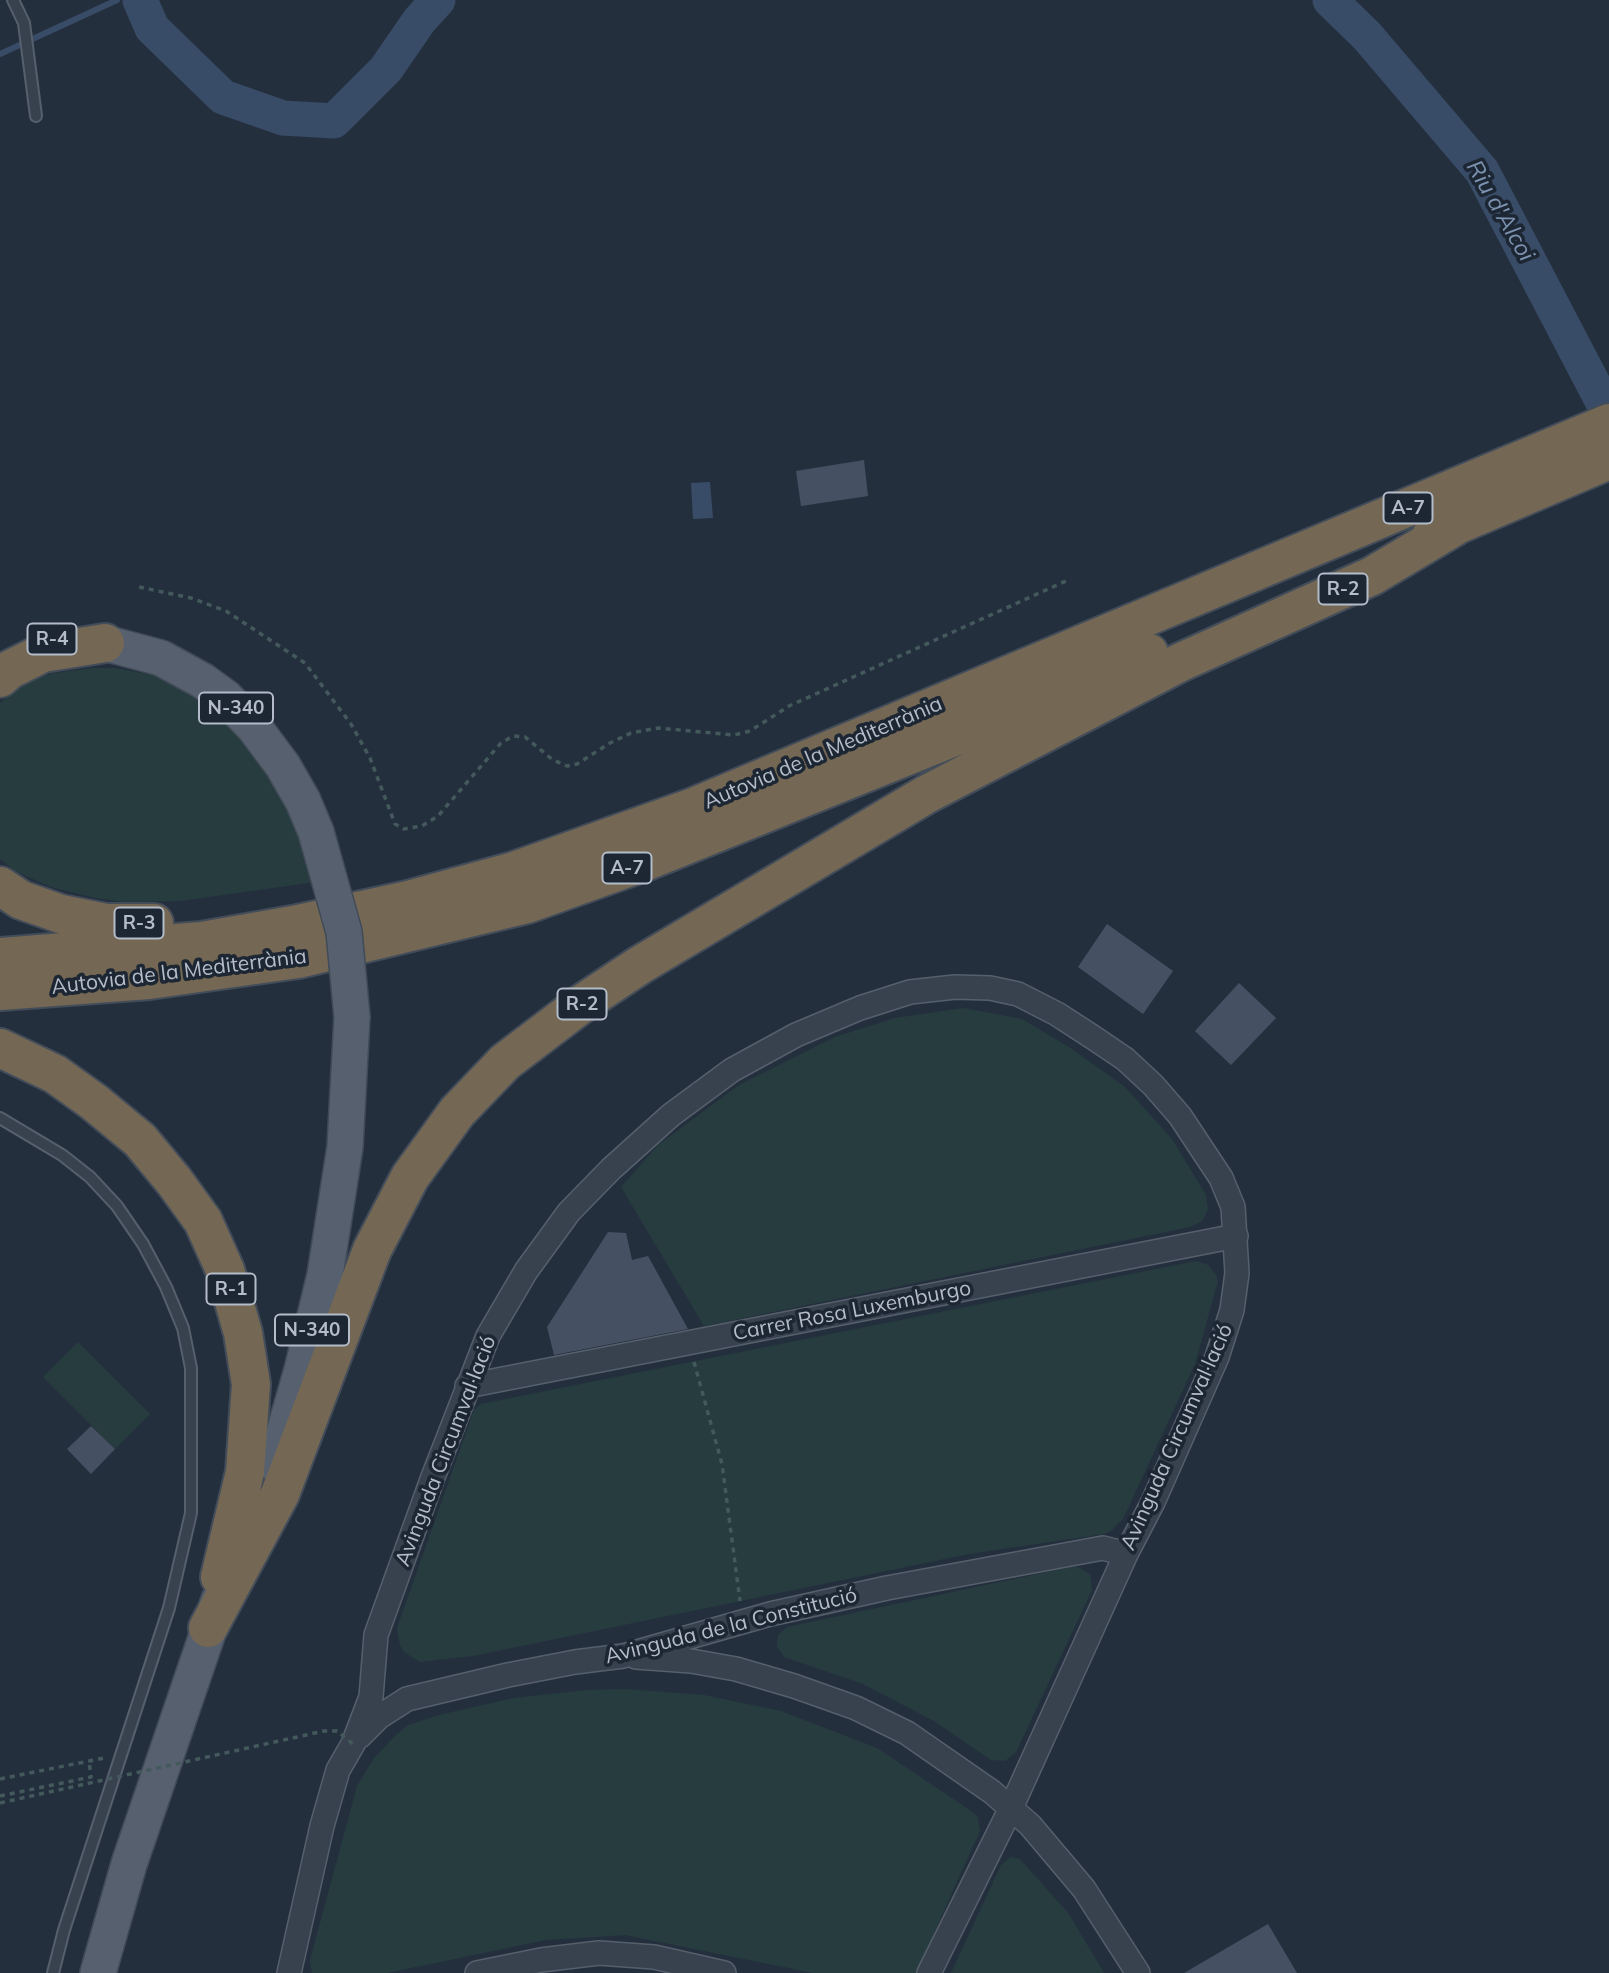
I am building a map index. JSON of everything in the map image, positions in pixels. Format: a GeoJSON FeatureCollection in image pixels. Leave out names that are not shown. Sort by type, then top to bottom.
{"type":"FeatureCollection","features":[{"type":"Feature","properties":{"kind":"highway","name":"Autovia de la Mediterrània"},"geometry":{"type":"LineString","coordinates":[[0,991],[149,980],[298,959],[527,904],[660,856],[957,736],[1218,619],[1609,423]]}},
{"type":"Feature","properties":{"kind":"highway","name":"A-7"},"geometry":{"type":"LineString","coordinates":[[1454,527],[1609,460]]}},
{"type":"Feature","properties":{"kind":"highway","name":"R-2"},"geometry":{"type":"LineString","coordinates":[[208,1628],[280,1494],[372,1250],[410,1177],[457,1112],[505,1062],[580,1005],[640,965],[1218,619],[1372,576],[1454,527]]}},
{"type":"Feature","properties":{"kind":"highway","name":"Autovia de la Mediterrània"},"geometry":{"type":"LineString","coordinates":[[0,957],[202,941],[408,900],[514,871],[1218,619]]}},
{"type":"Feature","properties":{"kind":"highway","name":"R-4"},"geometry":{"type":"LineString","coordinates":[[0,653],[40,640],[73,637],[105,643]]}},
{"type":"Feature","properties":{"kind":"highway"},"geometry":{"type":"LineString","coordinates":[[0,678],[9,670],[43,653],[105,643]]}},
{"type":"Feature","properties":{"kind":"highway","name":"R-3"},"geometry":{"type":"LineString","coordinates":[[0,886],[20,900],[61,914],[106,923],[187,923],[242,918],[284,926]]}},
{"type":"Feature","properties":{"kind":"highway","name":"R-1"},"geometry":{"type":"LineString","coordinates":[[0,1048],[55,1074],[140,1140],[203,1221],[225,1270],[243,1333],[251,1384],[245,1472],[208,1628]]}},
{"type":"Feature","properties":{"kind":"main road","name":"N-340"},"geometry":{"type":"LineString","coordinates":[[98,1973],[129,1864],[208,1628],[274,1467],[326,1275],[345,1147],[352,1017],[344,932],[316,832],[303,801],[283,766],[254,727],[225,697],[203,681],[161,658],[105,643]]}},
{"type":"Feature","properties":{"kind":"street","name":"Avinguda Circumval·lació"},"geometry":{"type":"LineString","coordinates":[[289,1973],[322,1826],[338,1770],[353,1744],[371,1697],[376,1635],[488,1335],[526,1271],[569,1212],[671,1115],[732,1070],[796,1035],[860,1008],[910,992],[954,987],[990,988],[1018,994],[1057,1014],[1125,1059],[1180,1116],[1221,1178],[1233,1207],[1237,1273],[1232,1310],[1217,1357],[1011,1808],[929,1973]]}},
{"type":"Feature","properties":{"kind":"street","name":"Carrer Rosa Luxemburgo"},"geometry":{"type":"LineString","coordinates":[[467,1386],[1236,1236]]}},
{"type":"Feature","properties":{"kind":"street","name":"Avinguda de la Constitució"},"geometry":{"type":"LineString","coordinates":[[353,1744],[379,1717],[407,1699],[508,1675],[623,1656],[742,1622],[887,1588],[1103,1548],[1125,1554]]}},
{"type":"Feature","properties":{"kind":"street"},"geometry":{"type":"LineString","coordinates":[[623,1656],[691,1661],[736,1669],[856,1708],[907,1733],[992,1792],[1030,1825],[1084,1889],[1138,1973]]}},
{"type":"Feature","properties":{"kind":"street"},"geometry":{"type":"LineString","coordinates":[[477,1973],[541,1960],[599,1953],[654,1957],[724,1973]]}},
{"type":"Feature","properties":{"kind":"lane"},"geometry":{"type":"LineString","coordinates":[[13,0],[24,23],[36,116]]}},
{"type":"Feature","properties":{"kind":"lane"},"geometry":{"type":"LineString","coordinates":[[0,1118],[62,1155],[90,1177],[117,1206],[143,1244],[166,1287],[183,1328],[191,1368],[191,1513],[169,1608],[52,1973]]}},
{"type":"Feature","properties":{"kind":"path"},"geometry":{"type":"LineString","coordinates":[[139,587],[191,598],[226,611],[305,663],[351,724],[370,758],[395,824],[404,829],[422,826],[438,816],[501,743],[513,736],[525,737],[553,760],[567,766],[578,764],[631,733],[658,728],[734,735],[750,731],[789,706],[1066,581]]}},
{"type":"Feature","properties":{"kind":"path"},"geometry":{"type":"LineString","coordinates":[[688,1343],[702,1385],[722,1464],[742,1622]]}},
{"type":"Feature","properties":{"kind":"path"},"geometry":{"type":"LineString","coordinates":[[0,1803],[324,1731],[337,1731],[353,1744]]}},
{"type":"Feature","properties":{"kind":"path"},"geometry":{"type":"LineString","coordinates":[[0,1779],[89,1760],[91,1777],[0,1796]]}},
{"type":"Feature","properties":{"kind":"green space"},"geometry":{"type":"Polygon","coordinates":[[[93,668],[115,668],[159,676],[179,684],[233,720],[290,806],[316,882],[180,901],[123,902],[51,887],[15,871],[0,859],[0,703],[22,685],[37,678],[93,668]]]}},
{"type":"Feature","properties":{"kind":"green space"},"geometry":{"type":"Polygon","coordinates":[[[964,1008],[1022,1019],[1069,1047],[1125,1087],[1172,1139],[1206,1195],[1208,1209],[1202,1221],[1190,1227],[704,1326],[621,1187],[658,1145],[739,1085],[835,1037],[895,1018],[964,1008]]]}},
{"type":"Feature","properties":{"kind":"green space"},"geometry":{"type":"Polygon","coordinates":[[[1196,1261],[1208,1265],[1218,1281],[1195,1364],[1123,1519],[1111,1531],[969,1554],[473,1656],[420,1662],[404,1652],[400,1645],[397,1628],[474,1410],[481,1404],[1196,1261]]]}},
{"type":"Feature","properties":{"kind":"green space"},"geometry":{"type":"Polygon","coordinates":[[[78,1342],[150,1414],[115,1449],[43,1377],[78,1342]]]}},
{"type":"Feature","properties":{"kind":"green space"},"geometry":{"type":"Polygon","coordinates":[[[1078,1567],[1090,1574],[1092,1590],[1016,1752],[1005,1761],[991,1760],[934,1721],[863,1684],[784,1657],[777,1646],[778,1635],[787,1627],[1078,1567]]]}},
{"type":"Feature","properties":{"kind":"green space"},"geometry":{"type":"Polygon","coordinates":[[[626,1689],[704,1695],[781,1711],[877,1748],[974,1813],[978,1818],[980,1831],[916,1973],[813,1973],[625,1935],[546,1940],[387,1973],[312,1973],[310,1960],[357,1786],[374,1758],[396,1735],[408,1725],[443,1714],[514,1698],[587,1690],[626,1689]]]}},
{"type":"Feature","properties":{"kind":"green space"},"geometry":{"type":"Polygon","coordinates":[[[1011,1857],[1020,1859],[1069,1914],[1104,1973],[951,1973],[1001,1865],[1011,1857]]]}},
{"type":"Feature","properties":{"kind":"water"},"geometry":{"type":"Polygon","coordinates":[[[710,482],[713,518],[693,519],[691,483],[710,482]]]}},
{"type":"Feature","properties":{"kind":"building"},"geometry":{"type":"Polygon","coordinates":[[[864,460],[868,496],[801,506],[796,471],[864,460]]]}},
{"type":"Feature","properties":{"kind":"building"},"geometry":{"type":"Polygon","coordinates":[[[1107,924],[1173,971],[1143,1014],[1078,967],[1107,924]]]}},
{"type":"Feature","properties":{"kind":"building"},"geometry":{"type":"Polygon","coordinates":[[[1239,983],[1276,1018],[1231,1065],[1195,1031],[1239,983]]]}},
{"type":"Feature","properties":{"kind":"building"},"geometry":{"type":"Polygon","coordinates":[[[608,1232],[626,1233],[632,1260],[648,1256],[688,1329],[554,1355],[547,1327],[608,1232]]]}},
{"type":"Feature","properties":{"kind":"building"},"geometry":{"type":"Polygon","coordinates":[[[91,1426],[115,1449],[91,1474],[67,1449],[91,1426]]]}},
{"type":"Feature","properties":{"kind":"building"},"geometry":{"type":"Polygon","coordinates":[[[1268,1924],[1297,1973],[1184,1973],[1268,1924]]]}},
{"type":"Feature","properties":{"kind":"waterway"},"geometry":{"type":"LineString","coordinates":[[0,54],[117,0]]}},
{"type":"Feature","properties":{"kind":"waterway","name":"Riu d'Alcoi"},"geometry":{"type":"LineString","coordinates":[[140,0],[152,28],[223,97],[283,118],[334,121],[386,69],[419,21],[438,0]]}},
{"type":"Feature","properties":{"kind":"waterway","name":"Riu d'Alcoi"},"geometry":{"type":"LineString","coordinates":[[1330,0],[1367,36],[1482,171],[1609,414]]}}]}
